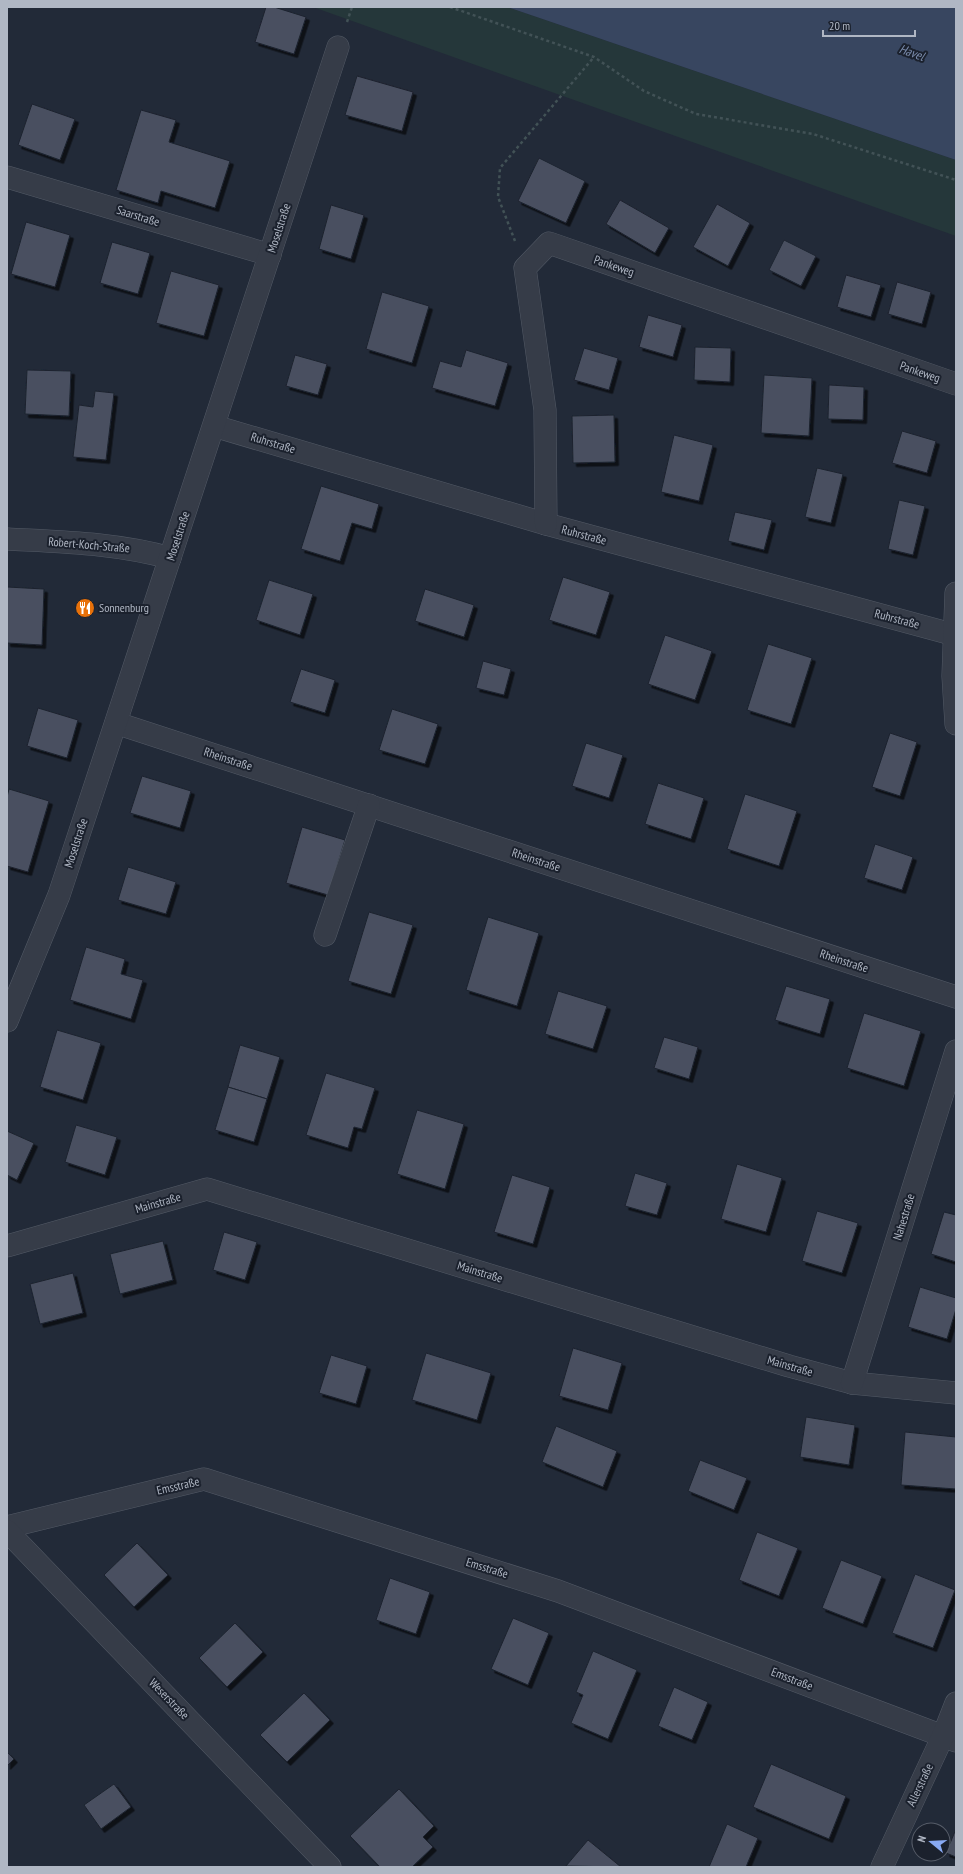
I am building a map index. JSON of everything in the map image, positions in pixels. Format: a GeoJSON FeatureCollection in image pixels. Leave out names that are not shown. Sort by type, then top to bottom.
{"type":"FeatureCollection","features":[{"type":"Feature","properties":{"kind":"street","name":"Moselstraße"},"geometry":{"type":"LineString","coordinates":[[10,1008],[59,895],[338,47]]}},
{"type":"Feature","properties":{"kind":"street","name":"Saarstraße"},"geometry":{"type":"LineString","coordinates":[[7,177],[270,255]]}},
{"type":"Feature","properties":{"kind":"street","name":"Pankeweg"},"geometry":{"type":"LineString","coordinates":[[525,268],[548,243],[956,384]]}},
{"type":"Feature","properties":{"kind":"street"},"geometry":{"type":"LineString","coordinates":[[525,268],[545,410],[546,524]]}},
{"type":"Feature","properties":{"kind":"street","name":"Ruhrstraße"},"geometry":{"type":"LineString","coordinates":[[214,426],[546,524],[955,634]]}},
{"type":"Feature","properties":{"kind":"street","name":"Robert-Koch-Straße"},"geometry":{"type":"LineString","coordinates":[[7,539],[110,545],[142,550],[170,558]]}},
{"type":"Feature","properties":{"kind":"street"},"geometry":{"type":"LineString","coordinates":[[956,593],[953,676],[956,724]]}},
{"type":"Feature","properties":{"kind":"street","name":"Rheinstraße"},"geometry":{"type":"LineString","coordinates":[[116,723],[956,997]]}},
{"type":"Feature","properties":{"kind":"street"},"geometry":{"type":"LineString","coordinates":[[325,935],[369,805]]}},
{"type":"Feature","properties":{"kind":"street","name":"Nahestraße"},"geometry":{"type":"LineString","coordinates":[[852,1383],[956,1051]]}},
{"type":"Feature","properties":{"kind":"street","name":"Mainstraße"},"geometry":{"type":"LineString","coordinates":[[7,1246],[207,1189],[789,1366],[852,1383],[956,1393]]}},
{"type":"Feature","properties":{"kind":"street","name":"Emsstraße"},"geometry":{"type":"LineString","coordinates":[[7,1527],[204,1479],[558,1591],[950,1739]]}},
{"type":"Feature","properties":{"kind":"street","name":"Weserstraße"},"geometry":{"type":"LineString","coordinates":[[7,1531],[330,1867]]}},
{"type":"Feature","properties":{"kind":"street","name":"Allerstraße"},"geometry":{"type":"LineString","coordinates":[[882,1867],[950,1739],[956,1703]]}},
{"type":"Feature","properties":{"kind":"path"},"geometry":{"type":"LineString","coordinates":[[450,7],[594,57],[644,91],[696,114],[813,134],[956,180]]}},
{"type":"Feature","properties":{"kind":"path"},"geometry":{"type":"LineString","coordinates":[[525,268],[498,197],[500,168],[594,57]]}},
{"type":"Feature","properties":{"kind":"shaded area"},"geometry":{"type":"Polygon","coordinates":[[[313,7],[507,7],[956,160],[956,236],[313,7]]]}},
{"type":"Feature","properties":{"kind":"water","name":"Havel"},"geometry":{"type":"Polygon","coordinates":[[[507,7],[956,7],[956,160],[507,7]]]}},
{"type":"Feature","properties":{"kind":"building"},"geometry":{"type":"Polygon","coordinates":[[[266,7],[274,7],[306,17],[294,54],[255,42],[266,7]]]}},
{"type":"Feature","properties":{"kind":"building"},"geometry":{"type":"Polygon","coordinates":[[[357,76],[413,92],[402,131],[345,115],[357,76]]]}},
{"type":"Feature","properties":{"kind":"building"},"geometry":{"type":"Polygon","coordinates":[[[32,104],[75,119],[60,160],[18,145],[32,104]]]}},
{"type":"Feature","properties":{"kind":"building"},"geometry":{"type":"Polygon","coordinates":[[[141,110],[176,120],[169,142],[230,161],[215,208],[161,191],[158,203],[116,190],[141,110]]]}},
{"type":"Feature","properties":{"kind":"building"},"geometry":{"type":"Polygon","coordinates":[[[539,158],[585,181],[566,223],[518,201],[539,158]]]}},
{"type":"Feature","properties":{"kind":"building"},"geometry":{"type":"Polygon","coordinates":[[[620,200],[669,228],[655,253],[606,224],[620,200]]]}},
{"type":"Feature","properties":{"kind":"building"},"geometry":{"type":"Polygon","coordinates":[[[717,204],[750,223],[728,266],[693,247],[717,204]]]}},
{"type":"Feature","properties":{"kind":"building"},"geometry":{"type":"Polygon","coordinates":[[[331,205],[364,215],[351,259],[319,249],[331,205]]]}},
{"type":"Feature","properties":{"kind":"building"},"geometry":{"type":"Polygon","coordinates":[[[26,222],[70,235],[55,287],[11,274],[26,222]]]}},
{"type":"Feature","properties":{"kind":"building"},"geometry":{"type":"Polygon","coordinates":[[[784,240],[816,256],[801,286],[769,270],[784,240]]]}},
{"type":"Feature","properties":{"kind":"building"},"geometry":{"type":"Polygon","coordinates":[[[112,242],[150,253],[138,294],[100,283],[112,242]]]}},
{"type":"Feature","properties":{"kind":"building"},"geometry":{"type":"Polygon","coordinates":[[[171,271],[219,285],[204,336],[156,323],[171,271]]]}},
{"type":"Feature","properties":{"kind":"building"},"geometry":{"type":"Polygon","coordinates":[[[846,275],[881,285],[871,317],[837,307],[846,275]]]}},
{"type":"Feature","properties":{"kind":"building"},"geometry":{"type":"Polygon","coordinates":[[[897,282],[931,292],[922,324],[888,314],[897,282]]]}},
{"type":"Feature","properties":{"kind":"building"},"geometry":{"type":"Polygon","coordinates":[[[382,292],[429,306],[412,363],[366,349],[382,292]]]}},
{"type":"Feature","properties":{"kind":"building"},"geometry":{"type":"Polygon","coordinates":[[[648,315],[682,325],[673,357],[639,347],[648,315]]]}},
{"type":"Feature","properties":{"kind":"building"},"geometry":{"type":"Polygon","coordinates":[[[695,347],[731,348],[730,382],[694,380],[695,347]]]}},
{"type":"Feature","properties":{"kind":"building"},"geometry":{"type":"Polygon","coordinates":[[[584,348],[618,358],[609,390],[574,380],[584,348]]]}},
{"type":"Feature","properties":{"kind":"building"},"geometry":{"type":"Polygon","coordinates":[[[466,350],[508,363],[495,406],[432,388],[440,361],[461,367],[466,350]]]}},
{"type":"Feature","properties":{"kind":"building"},"geometry":{"type":"Polygon","coordinates":[[[295,355],[327,364],[318,395],[286,386],[295,355]]]}},
{"type":"Feature","properties":{"kind":"building"},"geometry":{"type":"Polygon","coordinates":[[[27,370],[71,371],[69,416],[25,414],[27,370]]]}},
{"type":"Feature","properties":{"kind":"building"},"geometry":{"type":"Polygon","coordinates":[[[764,375],[812,378],[809,436],[761,433],[764,375]]]}},
{"type":"Feature","properties":{"kind":"building"},"geometry":{"type":"Polygon","coordinates":[[[829,385],[864,387],[863,420],[828,419],[829,385]]]}},
{"type":"Feature","properties":{"kind":"building"},"geometry":{"type":"Polygon","coordinates":[[[95,391],[114,393],[106,460],[73,457],[79,405],[93,407],[95,391]]]}},
{"type":"Feature","properties":{"kind":"building"},"geometry":{"type":"Polygon","coordinates":[[[614,415],[615,462],[573,463],[572,416],[614,415]]]}},
{"type":"Feature","properties":{"kind":"building"},"geometry":{"type":"Polygon","coordinates":[[[902,431],[936,441],[927,473],[892,463],[902,431]]]}},
{"type":"Feature","properties":{"kind":"building"},"geometry":{"type":"Polygon","coordinates":[[[674,435],[713,445],[699,501],[661,492],[674,435]]]}},
{"type":"Feature","properties":{"kind":"building"},"geometry":{"type":"Polygon","coordinates":[[[817,468],[843,474],[831,523],[805,517],[817,468]]]}},
{"type":"Feature","properties":{"kind":"building"},"geometry":{"type":"Polygon","coordinates":[[[321,486],[379,504],[372,529],[352,523],[340,561],[301,549],[321,486]]]}},
{"type":"Feature","properties":{"kind":"building"},"geometry":{"type":"Polygon","coordinates":[[[899,500],[925,506],[913,555],[888,549],[899,500]]]}},
{"type":"Feature","properties":{"kind":"building"},"geometry":{"type":"Polygon","coordinates":[[[735,512],[772,520],[764,550],[728,541],[735,512]]]}},
{"type":"Feature","properties":{"kind":"building"},"geometry":{"type":"Polygon","coordinates":[[[563,577],[610,592],[596,635],[549,620],[563,577]]]}},
{"type":"Feature","properties":{"kind":"building"},"geometry":{"type":"Polygon","coordinates":[[[269,580],[313,594],[300,635],[256,620],[269,580]]]}},
{"type":"Feature","properties":{"kind":"building"},"geometry":{"type":"Polygon","coordinates":[[[7,587],[44,589],[42,645],[7,643],[7,587]]]}},
{"type":"Feature","properties":{"kind":"building"},"geometry":{"type":"Polygon","coordinates":[[[425,589],[474,605],[464,637],[415,621],[425,589]]]}},
{"type":"Feature","properties":{"kind":"building"},"geometry":{"type":"Polygon","coordinates":[[[665,635],[712,651],[695,700],[648,684],[665,635]]]}},
{"type":"Feature","properties":{"kind":"building"},"geometry":{"type":"Polygon","coordinates":[[[768,644],[812,658],[791,724],[747,710],[768,644]]]}},
{"type":"Feature","properties":{"kind":"building"},"geometry":{"type":"Polygon","coordinates":[[[483,661],[511,669],[504,695],[476,688],[483,661]]]}},
{"type":"Feature","properties":{"kind":"building"},"geometry":{"type":"Polygon","coordinates":[[[301,669],[335,680],[325,713],[290,702],[301,669]]]}},
{"type":"Feature","properties":{"kind":"building"},"geometry":{"type":"Polygon","coordinates":[[[38,708],[78,720],[67,758],[27,746],[38,708]]]}},
{"type":"Feature","properties":{"kind":"building"},"geometry":{"type":"Polygon","coordinates":[[[392,709],[438,724],[425,764],[379,750],[392,709]]]}},
{"type":"Feature","properties":{"kind":"building"},"geometry":{"type":"Polygon","coordinates":[[[890,733],[917,742],[900,796],[872,787],[890,733]]]}},
{"type":"Feature","properties":{"kind":"building"},"geometry":{"type":"Polygon","coordinates":[[[586,743],[623,755],[609,798],[572,786],[586,743]]]}},
{"type":"Feature","properties":{"kind":"building"},"geometry":{"type":"Polygon","coordinates":[[[142,776],[191,791],[180,828],[130,813],[142,776]]]}},
{"type":"Feature","properties":{"kind":"building"},"geometry":{"type":"Polygon","coordinates":[[[658,783],[704,798],[691,839],[645,824],[658,783]]]}},
{"type":"Feature","properties":{"kind":"building"},"geometry":{"type":"Polygon","coordinates":[[[9,789],[49,801],[28,872],[7,866],[7,797],[9,789]]]}},
{"type":"Feature","properties":{"kind":"building"},"geometry":{"type":"Polygon","coordinates":[[[745,794],[797,811],[779,866],[727,849],[745,794]]]}},
{"type":"Feature","properties":{"kind":"building"},"geometry":{"type":"Polygon","coordinates":[[[302,827],[345,840],[328,895],[286,883],[302,827]]]}},
{"type":"Feature","properties":{"kind":"building"},"geometry":{"type":"Polygon","coordinates":[[[875,844],[913,857],[902,890],[864,878],[875,844]]]}},
{"type":"Feature","properties":{"kind":"building"},"geometry":{"type":"Polygon","coordinates":[[[128,867],[176,882],[166,914],[118,900],[128,867]]]}},
{"type":"Feature","properties":{"kind":"building"},"geometry":{"type":"Polygon","coordinates":[[[369,912],[413,925],[391,994],[348,981],[369,912]]]}},
{"type":"Feature","properties":{"kind":"building"},"geometry":{"type":"Polygon","coordinates":[[[488,917],[539,933],[517,1006],[466,990],[488,917]]]}},
{"type":"Feature","properties":{"kind":"building"},"geometry":{"type":"Polygon","coordinates":[[[86,947],[125,959],[121,974],[143,980],[131,1019],[70,1000],[86,947]]]}},
{"type":"Feature","properties":{"kind":"building"},"geometry":{"type":"Polygon","coordinates":[[[786,986],[830,999],[820,1034],[775,1020],[786,986]]]}},
{"type":"Feature","properties":{"kind":"building"},"geometry":{"type":"Polygon","coordinates":[[[558,991],[607,1006],[593,1049],[545,1034],[558,991]]]}},
{"type":"Feature","properties":{"kind":"building"},"geometry":{"type":"Polygon","coordinates":[[[864,1013],[921,1031],[904,1086],[847,1068],[864,1013]]]}},
{"type":"Feature","properties":{"kind":"building"},"geometry":{"type":"Polygon","coordinates":[[[57,1030],[101,1043],[83,1100],[40,1087],[57,1030]]]}},
{"type":"Feature","properties":{"kind":"building"},"geometry":{"type":"Polygon","coordinates":[[[664,1037],[698,1047],[689,1079],[654,1068],[664,1037]]]}},
{"type":"Feature","properties":{"kind":"building"},"geometry":{"type":"Polygon","coordinates":[[[240,1045],[280,1057],[267,1099],[228,1087],[240,1045]]]}},
{"type":"Feature","properties":{"kind":"building"},"geometry":{"type":"Polygon","coordinates":[[[326,1073],[375,1088],[362,1129],[354,1127],[348,1148],[306,1135],[326,1073]]]}},
{"type":"Feature","properties":{"kind":"building"},"geometry":{"type":"Polygon","coordinates":[[[228,1087],[267,1099],[254,1142],[215,1130],[228,1087]]]}},
{"type":"Feature","properties":{"kind":"building"},"geometry":{"type":"Polygon","coordinates":[[[417,1110],[464,1124],[445,1189],[397,1174],[417,1110]]]}},
{"type":"Feature","properties":{"kind":"building"},"geometry":{"type":"Polygon","coordinates":[[[76,1125],[117,1137],[105,1175],[65,1162],[76,1125]]]}},
{"type":"Feature","properties":{"kind":"building"},"geometry":{"type":"Polygon","coordinates":[[[7,1131],[34,1143],[17,1180],[7,1175],[7,1131]]]}},
{"type":"Feature","properties":{"kind":"building"},"geometry":{"type":"Polygon","coordinates":[[[737,1164],[782,1178],[766,1232],[721,1219],[737,1164]]]}},
{"type":"Feature","properties":{"kind":"building"},"geometry":{"type":"Polygon","coordinates":[[[635,1173],[667,1183],[657,1215],[625,1206],[635,1173]]]}},
{"type":"Feature","properties":{"kind":"building"},"geometry":{"type":"Polygon","coordinates":[[[512,1175],[550,1187],[533,1244],[494,1232],[512,1175]]]}},
{"type":"Feature","properties":{"kind":"building"},"geometry":{"type":"Polygon","coordinates":[[[817,1211],[858,1223],[842,1273],[802,1261],[817,1211]]]}},
{"type":"Feature","properties":{"kind":"building"},"geometry":{"type":"Polygon","coordinates":[[[944,1212],[956,1215],[956,1262],[931,1254],[944,1212]]]}},
{"type":"Feature","properties":{"kind":"building"},"geometry":{"type":"Polygon","coordinates":[[[224,1232],[257,1242],[245,1280],[213,1270],[224,1232]]]}},
{"type":"Feature","properties":{"kind":"building"},"geometry":{"type":"Polygon","coordinates":[[[163,1241],[173,1280],[120,1294],[110,1254],[163,1241]]]}},
{"type":"Feature","properties":{"kind":"building"},"geometry":{"type":"Polygon","coordinates":[[[73,1273],[83,1313],[40,1324],[30,1284],[73,1273]]]}},
{"type":"Feature","properties":{"kind":"building"},"geometry":{"type":"Polygon","coordinates":[[[920,1287],[956,1298],[956,1309],[947,1339],[908,1327],[920,1287]]]}},
{"type":"Feature","properties":{"kind":"building"},"geometry":{"type":"Polygon","coordinates":[[[573,1348],[622,1363],[608,1410],[559,1396],[573,1348]]]}},
{"type":"Feature","properties":{"kind":"building"},"geometry":{"type":"Polygon","coordinates":[[[426,1353],[491,1373],[477,1420],[412,1400],[426,1353]]]}},
{"type":"Feature","properties":{"kind":"building"},"geometry":{"type":"Polygon","coordinates":[[[331,1355],[367,1366],[356,1404],[319,1393],[331,1355]]]}},
{"type":"Feature","properties":{"kind":"building"},"geometry":{"type":"Polygon","coordinates":[[[806,1417],[855,1425],[849,1465],[800,1457],[806,1417]]]}},
{"type":"Feature","properties":{"kind":"building"},"geometry":{"type":"Polygon","coordinates":[[[556,1426],[617,1451],[603,1487],[542,1462],[556,1426]]]}},
{"type":"Feature","properties":{"kind":"building"},"geometry":{"type":"Polygon","coordinates":[[[905,1432],[956,1437],[956,1489],[901,1485],[905,1432]]]}},
{"type":"Feature","properties":{"kind":"building"},"geometry":{"type":"Polygon","coordinates":[[[700,1460],[747,1478],[734,1510],[688,1491],[700,1460]]]}},
{"type":"Feature","properties":{"kind":"building"},"geometry":{"type":"Polygon","coordinates":[[[757,1532],[798,1548],[779,1596],[739,1580],[757,1532]]]}},
{"type":"Feature","properties":{"kind":"building"},"geometry":{"type":"Polygon","coordinates":[[[137,1543],[168,1575],[134,1607],[104,1575],[137,1543]]]}},
{"type":"Feature","properties":{"kind":"building"},"geometry":{"type":"Polygon","coordinates":[[[841,1560],[882,1576],[863,1624],[822,1608],[841,1560]]]}},
{"type":"Feature","properties":{"kind":"building"},"geometry":{"type":"Polygon","coordinates":[[[915,1574],[955,1590],[933,1648],[892,1633],[915,1574]]]}},
{"type":"Feature","properties":{"kind":"building"},"geometry":{"type":"Polygon","coordinates":[[[390,1578],[430,1592],[416,1634],[376,1620],[390,1578]]]}},
{"type":"Feature","properties":{"kind":"building"},"geometry":{"type":"Polygon","coordinates":[[[513,1618],[549,1633],[528,1685],[491,1669],[513,1618]]]}},
{"type":"Feature","properties":{"kind":"building"},"geometry":{"type":"Polygon","coordinates":[[[235,1623],[263,1652],[227,1687],[199,1658],[235,1623]]]}},
{"type":"Feature","properties":{"kind":"building"},"geometry":{"type":"Polygon","coordinates":[[[593,1651],[637,1670],[608,1739],[571,1723],[583,1695],[576,1692],[593,1651]]]}},
{"type":"Feature","properties":{"kind":"building"},"geometry":{"type":"Polygon","coordinates":[[[674,1687],[708,1702],[692,1740],[658,1726],[674,1687]]]}},
{"type":"Feature","properties":{"kind":"building"},"geometry":{"type":"Polygon","coordinates":[[[304,1693],[330,1720],[287,1762],[260,1735],[304,1693]]]}},
{"type":"Feature","properties":{"kind":"building"},"geometry":{"type":"Polygon","coordinates":[[[7,1752],[14,1759],[7,1766],[7,1752]]]}},
{"type":"Feature","properties":{"kind":"building"},"geometry":{"type":"Polygon","coordinates":[[[771,1764],[846,1796],[829,1839],[753,1807],[771,1764]]]}},
{"type":"Feature","properties":{"kind":"building"},"geometry":{"type":"Polygon","coordinates":[[[114,1784],[131,1807],[101,1829],[84,1805],[114,1784]]]}},
{"type":"Feature","properties":{"kind":"building"},"geometry":{"type":"Polygon","coordinates":[[[399,1789],[434,1826],[423,1837],[433,1847],[412,1867],[380,1867],[350,1836],[399,1789]]]}},
{"type":"Feature","properties":{"kind":"building"},"geometry":{"type":"Polygon","coordinates":[[[727,1824],[758,1838],[746,1867],[709,1867],[727,1824]]]}},
{"type":"Feature","properties":{"kind":"building"},"geometry":{"type":"Polygon","coordinates":[[[956,1829],[956,1857],[951,1855],[951,1841],[956,1829]]]}},
{"type":"Feature","properties":{"kind":"building"},"geometry":{"type":"Polygon","coordinates":[[[588,1840],[621,1867],[566,1866],[588,1840]]]}},
{"type":"Feature","properties":{"kind":"place","name":"Sonnenburg"},"geometry":{"type":"Point","coordinates":[85,608]}}]}
